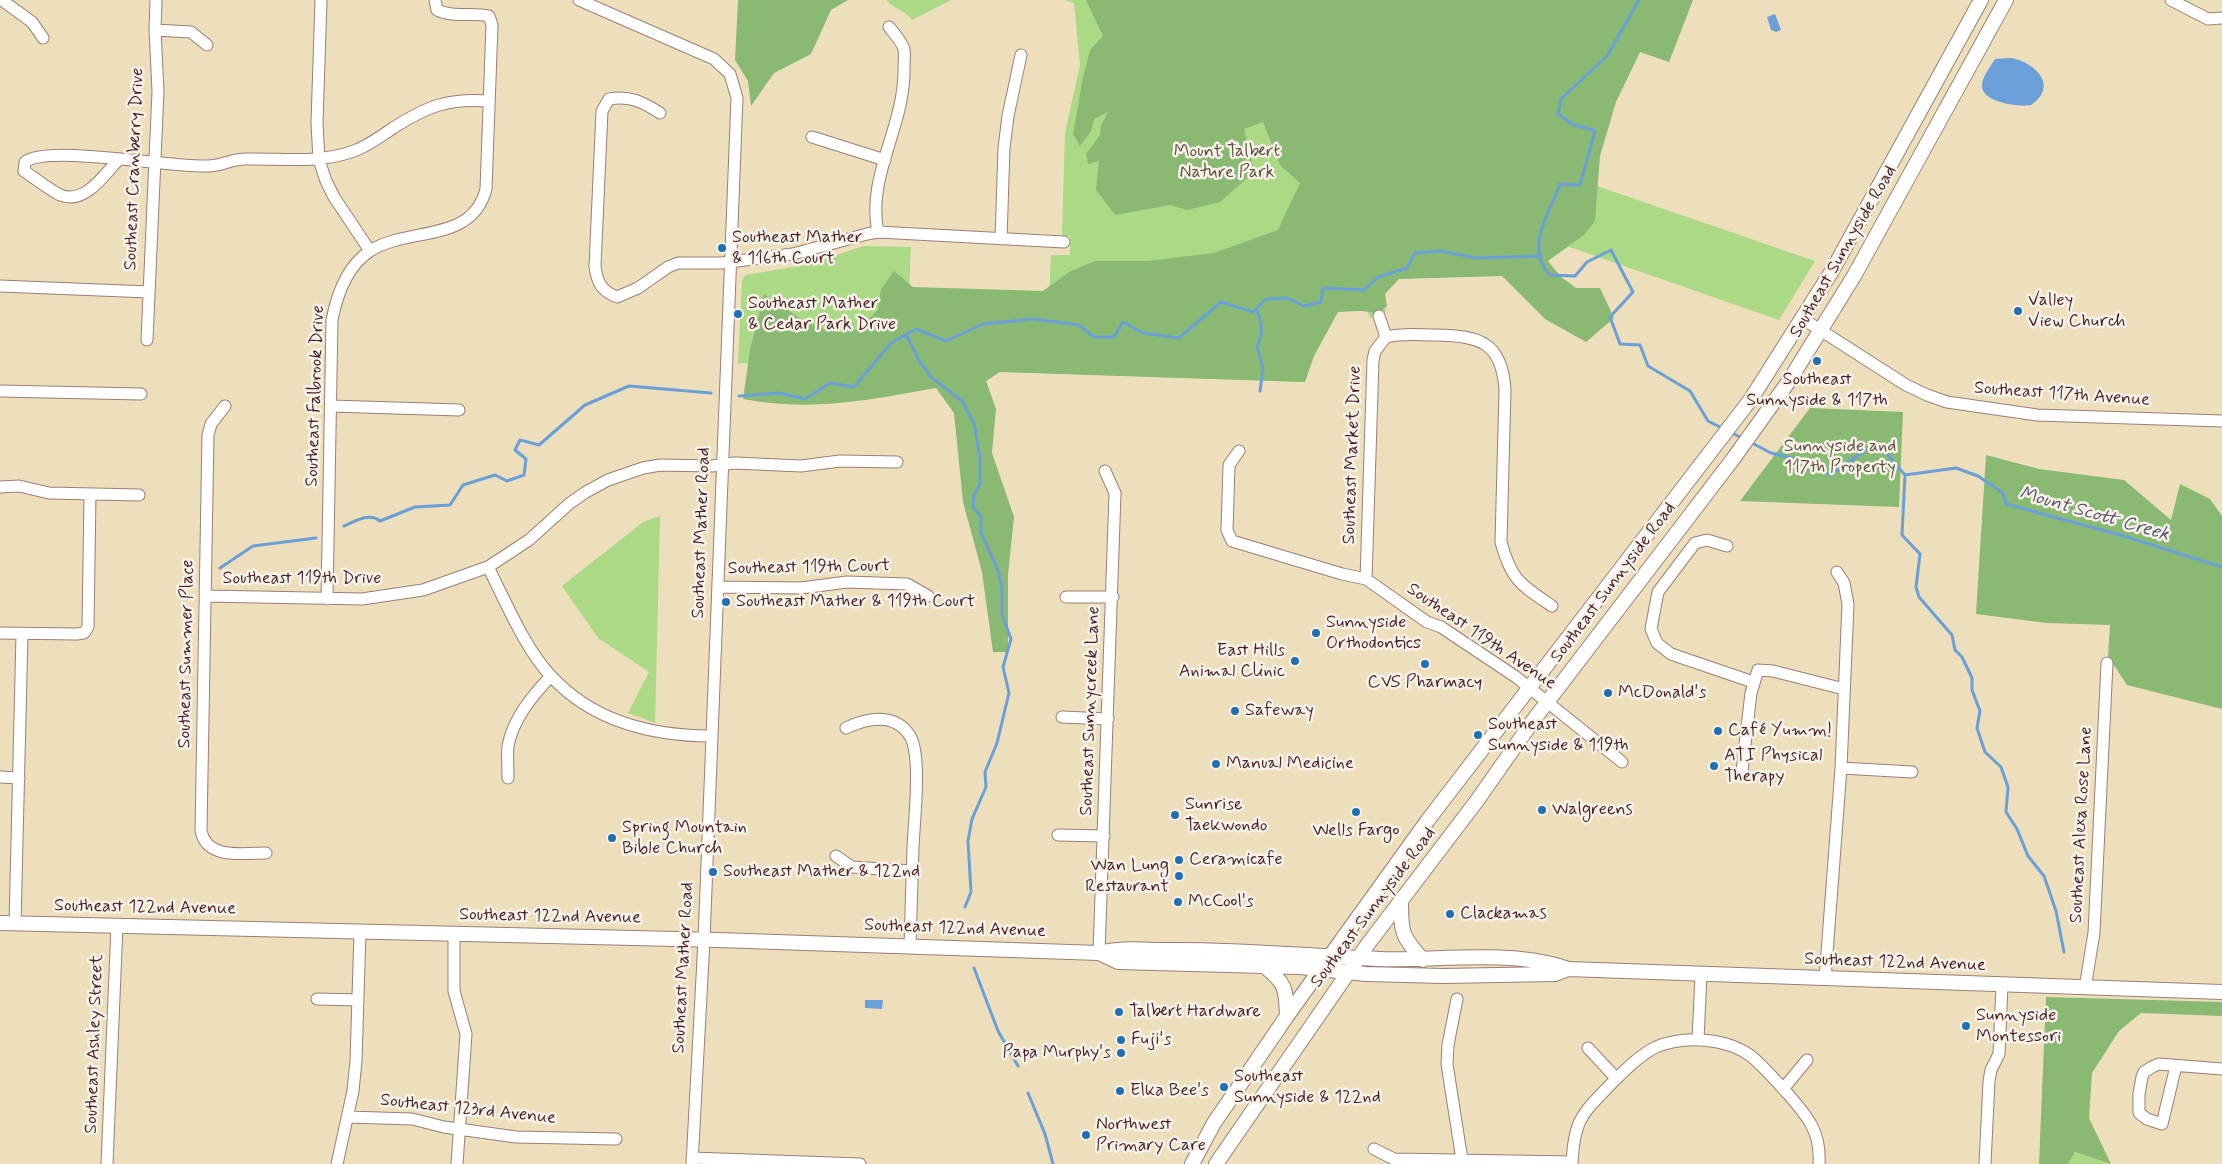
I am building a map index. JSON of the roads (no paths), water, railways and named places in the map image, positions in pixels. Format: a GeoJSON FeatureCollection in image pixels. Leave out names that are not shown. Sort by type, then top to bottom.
{"type":"FeatureCollection","features":[{"type":"Feature","properties":{"kind":"main road","name":"Southeast Sunnyside Road"},"geometry":{"type":"LineString","coordinates":[[1192,1164],[1214,1123],[1287,1016],[1428,820],[1751,399],[1832,270],[1981,0]]}},
{"type":"Feature","properties":{"kind":"main road","name":"Southeast Sunnyside Road"},"geometry":{"type":"LineString","coordinates":[[1218,1160],[1348,972],[1476,802],[1546,703],[1767,411],[1821,330],[1854,276],[2006,0]]}},
{"type":"Feature","properties":{"kind":"main road"},"geometry":{"type":"LineString","coordinates":[[1401,902],[1403,934],[1424,960]]}},
{"type":"Feature","properties":{"kind":"main road","name":"Southeast 122nd Avenue"},"geometry":{"type":"LineString","coordinates":[[0,923],[704,940],[1099,954],[1116,949],[1202,949],[1424,960],[1516,958],[1555,964],[1568,969],[2222,992]]}},
{"type":"Feature","properties":{"kind":"main road"},"geometry":{"type":"LineString","coordinates":[[1159,962],[1166,956],[1199,954],[1202,949]]}},
{"type":"Feature","properties":{"kind":"main road","name":"Southeast 122nd Avenue"},"geometry":{"type":"LineString","coordinates":[[1099,954],[1118,962],[1264,966],[1443,976],[1555,974],[1568,969]]}},
{"type":"Feature","properties":{"kind":"main road"},"geometry":{"type":"LineString","coordinates":[[1264,966],[1277,976],[1284,986],[1287,1016]]}},
{"type":"Feature","properties":{"kind":"main road"},"geometry":{"type":"LineString","coordinates":[[1214,1123],[1218,1160]]}},
{"type":"Feature","properties":{"kind":"street","name":"Southeast Cranberry Drive"},"geometry":{"type":"LineString","coordinates":[[147,340],[158,91],[155,30],[156,0]]}},
{"type":"Feature","properties":{"kind":"street"},"geometry":{"type":"LineString","coordinates":[[322,0],[316,123],[319,160],[334,197],[370,251]]}},
{"type":"Feature","properties":{"kind":"street","name":"Southeast Falbrook Drive"},"geometry":{"type":"LineString","coordinates":[[327,599],[332,320],[335,305],[345,279],[370,251],[394,240],[457,226],[468,219],[483,200],[486,189],[492,25],[489,16],[444,13],[438,10],[435,0]]}},
{"type":"Feature","properties":{"kind":"street","name":"Southeast Mather Road"},"geometry":{"type":"LineString","coordinates":[[579,0],[720,62],[730,74],[736,91],[738,108],[730,261],[704,940],[692,1161]]}},
{"type":"Feature","properties":{"kind":"street"},"geometry":{"type":"LineString","coordinates":[[2171,0],[2208,19],[2222,18]]}},
{"type":"Feature","properties":{"kind":"street"},"geometry":{"type":"LineString","coordinates":[[2,2],[32,22],[43,38]]}},
{"type":"Feature","properties":{"kind":"street"},"geometry":{"type":"LineString","coordinates":[[878,232],[874,212],[875,195],[901,108],[904,79],[904,48],[889,27]]}},
{"type":"Feature","properties":{"kind":"street"},"geometry":{"type":"LineString","coordinates":[[155,30],[191,32],[207,45]]}},
{"type":"Feature","properties":{"kind":"street"},"geometry":{"type":"LineString","coordinates":[[1001,239],[1004,148],[1008,116],[1021,55]]}},
{"type":"Feature","properties":{"kind":"street"},"geometry":{"type":"LineString","coordinates":[[660,113],[646,104],[630,98],[620,97],[609,99],[602,111],[595,266],[597,281],[606,293],[617,297],[638,288],[663,270],[678,263],[730,261],[807,251],[857,236],[878,232],[1064,242]]}},
{"type":"Feature","properties":{"kind":"street"},"geometry":{"type":"LineString","coordinates":[[119,159],[89,191],[74,197],[61,195],[24,171],[25,162],[31,157],[44,155],[119,159],[209,166],[245,159],[319,160],[356,150],[429,108],[464,99],[489,101]]}},
{"type":"Feature","properties":{"kind":"street"},"geometry":{"type":"LineString","coordinates":[[812,137],[885,160]]}},
{"type":"Feature","properties":{"kind":"street"},"geometry":{"type":"LineString","coordinates":[[0,286],[149,292]]}},
{"type":"Feature","properties":{"kind":"street"},"geometry":{"type":"LineString","coordinates":[[1380,316],[1386,337],[1407,334],[1475,338],[1485,343],[1500,360],[1504,374],[1505,390],[1500,542],[1505,560],[1518,582],[1552,606]]}},
{"type":"Feature","properties":{"kind":"street","name":"Southeast 117th Avenue"},"geometry":{"type":"LineString","coordinates":[[1803,319],[1906,385],[1947,402],[2037,415],[2222,420]]}},
{"type":"Feature","properties":{"kind":"street","name":"Southeast Market Drive"},"geometry":{"type":"LineString","coordinates":[[1366,579],[1373,360],[1375,351],[1386,337]]}},
{"type":"Feature","properties":{"kind":"street"},"geometry":{"type":"LineString","coordinates":[[0,391],[141,394]]}},
{"type":"Feature","properties":{"kind":"street","name":"Southeast Summer Place"},"geometry":{"type":"LineString","coordinates":[[225,406],[211,424],[208,435],[202,836],[207,845],[216,852],[266,853]]}},
{"type":"Feature","properties":{"kind":"street"},"geometry":{"type":"LineString","coordinates":[[331,406],[459,410]]}},
{"type":"Feature","properties":{"kind":"street"},"geometry":{"type":"LineString","coordinates":[[1239,451],[1229,465],[1227,530],[1232,541],[1342,574],[1366,579]]}},
{"type":"Feature","properties":{"kind":"street","name":"Southeast 119th Drive"},"geometry":{"type":"LineString","coordinates":[[206,596],[362,599],[403,594],[442,584],[488,567],[530,540],[570,503],[608,480],[636,470],[660,465],[736,463],[801,466],[840,460],[897,462]]}},
{"type":"Feature","properties":{"kind":"street","name":"Southeast Sunnycreek Lane"},"geometry":{"type":"LineString","coordinates":[[1099,954],[1113,598],[1115,493],[1105,471]]}},
{"type":"Feature","properties":{"kind":"street"},"geometry":{"type":"LineString","coordinates":[[0,487],[19,486],[49,493],[139,495]]}},
{"type":"Feature","properties":{"kind":"street"},"geometry":{"type":"LineString","coordinates":[[0,633],[77,634],[84,632],[88,627],[90,494]]}},
{"type":"Feature","properties":{"kind":"street"},"geometry":{"type":"LineString","coordinates":[[1727,546],[1707,540],[1695,543],[1658,592],[1651,629],[1657,643],[1671,654],[1753,682]]}},
{"type":"Feature","properties":{"kind":"street"},"geometry":{"type":"LineString","coordinates":[[488,567],[534,654],[551,676],[582,702],[621,723],[663,734],[711,736]]}},
{"type":"Feature","properties":{"kind":"street"},"geometry":{"type":"LineString","coordinates":[[1825,979],[1841,768],[1848,594],[1837,572]]}},
{"type":"Feature","properties":{"kind":"street","name":"Southeast 119th Avenue"},"geometry":{"type":"LineString","coordinates":[[1366,579],[1428,622],[1460,640],[1529,688],[1622,762]]}},
{"type":"Feature","properties":{"kind":"street","name":"Southeast 119th Court"},"geometry":{"type":"LineString","coordinates":[[718,587],[801,588],[847,582],[906,584],[928,596]]}},
{"type":"Feature","properties":{"kind":"street"},"geometry":{"type":"LineString","coordinates":[[1066,596],[1113,598]]}},
{"type":"Feature","properties":{"kind":"street"},"geometry":{"type":"LineString","coordinates":[[16,924],[22,634]]}},
{"type":"Feature","properties":{"kind":"street","name":"Southeast Alexa Rose Lane"},"geometry":{"type":"LineString","coordinates":[[2085,988],[2094,936],[2107,663]]}},
{"type":"Feature","properties":{"kind":"street"},"geometry":{"type":"LineString","coordinates":[[1742,771],[1753,682],[1758,670],[1773,671],[1844,689]]}},
{"type":"Feature","properties":{"kind":"street"},"geometry":{"type":"LineString","coordinates":[[508,778],[508,747],[517,720],[536,692],[551,676]]}},
{"type":"Feature","properties":{"kind":"street"},"geometry":{"type":"LineString","coordinates":[[1062,717],[1108,719]]}},
{"type":"Feature","properties":{"kind":"street"},"geometry":{"type":"LineString","coordinates":[[846,728],[862,720],[875,718],[891,720],[902,726],[911,737],[916,769],[910,946]]}},
{"type":"Feature","properties":{"kind":"street"},"geometry":{"type":"LineString","coordinates":[[1841,768],[1912,772]]}},
{"type":"Feature","properties":{"kind":"street"},"geometry":{"type":"LineString","coordinates":[[0,777],[19,778]]}},
{"type":"Feature","properties":{"kind":"street"},"geometry":{"type":"LineString","coordinates":[[1058,835],[1104,836]]}},
{"type":"Feature","properties":{"kind":"street"},"geometry":{"type":"LineString","coordinates":[[836,856],[852,867],[912,872]]}},
{"type":"Feature","properties":{"kind":"street","name":"Southeast Ashley Street"},"geometry":{"type":"LineString","coordinates":[[107,1164],[117,926]]}},
{"type":"Feature","properties":{"kind":"street"},"geometry":{"type":"LineString","coordinates":[[337,1164],[353,1091],[356,1061],[360,932]]}},
{"type":"Feature","properties":{"kind":"street"},"geometry":{"type":"LineString","coordinates":[[454,934],[454,991],[466,1034],[457,1164]]}},
{"type":"Feature","properties":{"kind":"street"},"geometry":{"type":"LineString","coordinates":[[1698,1039],[1701,975]]}},
{"type":"Feature","properties":{"kind":"street"},"geometry":{"type":"LineString","coordinates":[[1985,1164],[1989,1081],[1991,1070],[1998,1054],[2002,985]]}},
{"type":"Feature","properties":{"kind":"street"},"geometry":{"type":"LineString","coordinates":[[317,999],[358,1000]]}},
{"type":"Feature","properties":{"kind":"street"},"geometry":{"type":"LineString","coordinates":[[1457,999],[1448,1045],[1447,1064],[1462,1160]]}},
{"type":"Feature","properties":{"kind":"street"},"geometry":{"type":"LineString","coordinates":[[1374,1149],[1394,1159],[1572,1163],[1574,1139],[1579,1119],[1616,1078],[1638,1059],[1657,1047],[1698,1039],[1725,1044],[1751,1056],[1783,1089],[1809,1118],[1816,1133],[1820,1149],[1819,1164]]}},
{"type":"Feature","properties":{"kind":"street"},"geometry":{"type":"LineString","coordinates":[[1588,1048],[1616,1078]]}},
{"type":"Feature","properties":{"kind":"street"},"geometry":{"type":"LineString","coordinates":[[1783,1089],[1807,1060]]}},
{"type":"Feature","properties":{"kind":"street"},"geometry":{"type":"LineString","coordinates":[[2176,1066],[2162,1124],[2147,1119],[2139,1113],[2139,1094],[2142,1077],[2148,1069],[2159,1064],[2222,1069]]}},
{"type":"Feature","properties":{"kind":"street","name":"Southeast 123rd Avenue"},"geometry":{"type":"LineString","coordinates":[[347,1117],[412,1119],[433,1126],[516,1136],[616,1139]]}},
{"type":"Feature","properties":{"kind":"street"},"geometry":{"type":"LineString","coordinates":[[692,1161],[860,1164]]}},
{"type":"Feature","properties":{"kind":"water"},"geometry":{"type":"Polygon","coordinates":[[[1775,14],[1781,30],[1776,32],[1771,30],[1767,17],[1775,14]]]}},
{"type":"Feature","properties":{"kind":"water"},"geometry":{"type":"Polygon","coordinates":[[[2010,58],[2027,64],[2040,75],[2043,90],[2039,98],[2031,105],[2003,103],[1989,97],[1984,92],[1982,87],[1983,80],[1995,59],[2010,58]]]}},
{"type":"Feature","properties":{"kind":"water"},"geometry":{"type":"Polygon","coordinates":[[[865,1000],[883,1000],[882,1009],[865,1008],[865,1000]]]}},
{"type":"Feature","properties":{"kind":"waterway","name":"Mount Scott Creek"},"geometry":{"type":"LineString","coordinates":[[1639,0],[1607,56],[1561,99],[1558,114],[1572,124],[1595,131],[1580,185],[1560,184],[1542,230],[1539,253],[1550,275],[1575,276],[1587,262],[1611,250],[1633,292],[1610,317],[1620,344],[1640,345],[1648,366],[1690,391],[1708,421],[1724,429]]}},
{"type":"Feature","properties":{"kind":"waterway"},"geometry":{"type":"LineString","coordinates":[[739,396],[779,393],[805,399],[830,383],[854,387],[891,343],[916,329],[946,341],[983,324],[1033,319],[1079,325],[1094,337],[1114,337],[1123,322],[1143,333],[1179,338],[1221,302],[1253,312],[1266,299],[1287,298],[1304,306],[1321,302],[1323,288],[1364,290],[1378,277],[1407,268],[1415,253],[1441,251],[1476,258],[1540,256]]}},
{"type":"Feature","properties":{"kind":"waterway"},"geometry":{"type":"LineString","coordinates":[[1256,309],[1260,318],[1261,328],[1261,337],[1257,346],[1263,369],[1260,391]]}},
{"type":"Feature","properties":{"kind":"waterway"},"geometry":{"type":"LineString","coordinates":[[906,334],[920,362],[931,377],[962,401],[974,423],[980,457],[980,484],[974,495],[973,507],[981,517],[981,533],[998,570],[1002,587],[1002,614],[1011,639],[1003,667],[1009,693],[997,743],[985,772],[986,787],[972,819],[968,841],[971,892],[965,907]]}},
{"type":"Feature","properties":{"kind":"waterway"},"geometry":{"type":"LineString","coordinates":[[344,526],[367,517],[376,518],[380,521],[415,507],[450,505],[463,485],[495,475],[507,481],[524,475],[526,459],[515,450],[520,440],[539,445],[585,405],[629,386],[711,393]]}},
{"type":"Feature","properties":{"kind":"waterway","name":"Mount Scott Creek"},"geometry":{"type":"LineString","coordinates":[[1730,432],[1742,438]]}},
{"type":"Feature","properties":{"kind":"waterway","name":"Mount Scott Creek"},"geometry":{"type":"LineString","coordinates":[[1750,442],[1771,453],[1808,462],[1830,475],[1866,450],[1881,447],[1905,475],[1956,468],[1978,476],[2003,493],[2006,504],[2127,537],[2222,567]]}},
{"type":"Feature","properties":{"kind":"waterway"},"geometry":{"type":"LineString","coordinates":[[1905,475],[1902,535],[1920,554],[1916,587],[1919,597],[1952,635],[1955,650],[1962,657],[1972,678],[1972,690],[1980,711],[1977,728],[1985,752],[2001,767],[2008,787],[2006,812],[2017,829],[2028,856],[2044,876],[2056,911],[2064,952]]}},
{"type":"Feature","properties":{"kind":"waterway"},"geometry":{"type":"LineString","coordinates":[[220,568],[253,546],[316,538]]}},
{"type":"Feature","properties":{"kind":"waterway"},"geometry":{"type":"LineString","coordinates":[[974,968],[998,1031],[1018,1066]]}},
{"type":"Feature","properties":{"kind":"waterway"},"geometry":{"type":"LineString","coordinates":[[1028,1093],[1045,1134],[1053,1164]]}},
{"type":"Feature","properties":{"kind":"place","name":"Southeast Mather & 116th Court"},"geometry":{"type":"Point","coordinates":[722,248]}},
{"type":"Feature","properties":{"kind":"place","name":"Valley View Church"},"geometry":{"type":"Point","coordinates":[2018,311]}},
{"type":"Feature","properties":{"kind":"place","name":"Southeast Mather & Cedar Park Drive"},"geometry":{"type":"Point","coordinates":[738,314]}},
{"type":"Feature","properties":{"kind":"place","name":"Southeast Sunnyside & 117th"},"geometry":{"type":"Point","coordinates":[1817,361]}},
{"type":"Feature","properties":{"kind":"place","name":"Southeast Mather & 119th Court"},"geometry":{"type":"Point","coordinates":[726,602]}},
{"type":"Feature","properties":{"kind":"place","name":"Sunnyside Orthodontics"},"geometry":{"type":"Point","coordinates":[1316,633]}},
{"type":"Feature","properties":{"kind":"place","name":"East Hills Animal Clinic"},"geometry":{"type":"Point","coordinates":[1295,661]}},
{"type":"Feature","properties":{"kind":"place","name":"CVS Pharmacy"},"geometry":{"type":"Point","coordinates":[1425,664]}},
{"type":"Feature","properties":{"kind":"place","name":"McDonald's"},"geometry":{"type":"Point","coordinates":[1608,693]}},
{"type":"Feature","properties":{"kind":"place","name":"Safeway"},"geometry":{"type":"Point","coordinates":[1235,711]}},
{"type":"Feature","properties":{"kind":"place","name":"Café Yumm!"},"geometry":{"type":"Point","coordinates":[1718,731]}},
{"type":"Feature","properties":{"kind":"place","name":"Southeast Sunnyside & 119th"},"geometry":{"type":"Point","coordinates":[1478,735]}},
{"type":"Feature","properties":{"kind":"place","name":"Manual Medicine"},"geometry":{"type":"Point","coordinates":[1216,764]}},
{"type":"Feature","properties":{"kind":"place","name":"ATI Physical Therapy"},"geometry":{"type":"Point","coordinates":[1714,766]}},
{"type":"Feature","properties":{"kind":"place","name":"Walgreens"},"geometry":{"type":"Point","coordinates":[1542,810]}},
{"type":"Feature","properties":{"kind":"place","name":"Wells Fargo"},"geometry":{"type":"Point","coordinates":[1356,812]}},
{"type":"Feature","properties":{"kind":"place","name":"Sunrise Taekwondo"},"geometry":{"type":"Point","coordinates":[1175,815]}},
{"type":"Feature","properties":{"kind":"place","name":"Spring Mountain Bible Church"},"geometry":{"type":"Point","coordinates":[612,838]}},
{"type":"Feature","properties":{"kind":"place","name":"Ceramicafe"},"geometry":{"type":"Point","coordinates":[1179,860]}},
{"type":"Feature","properties":{"kind":"place","name":"Southeast Mather & 122nd"},"geometry":{"type":"Point","coordinates":[713,872]}},
{"type":"Feature","properties":{"kind":"place","name":"Wan Lung Restaurant"},"geometry":{"type":"Point","coordinates":[1179,876]}},
{"type":"Feature","properties":{"kind":"place","name":"McCool's"},"geometry":{"type":"Point","coordinates":[1178,902]}},
{"type":"Feature","properties":{"kind":"place","name":"Clackamas"},"geometry":{"type":"Point","coordinates":[1450,914]}},
{"type":"Feature","properties":{"kind":"place","name":"Talbert Hardware"},"geometry":{"type":"Point","coordinates":[1119,1012]}},
{"type":"Feature","properties":{"kind":"place","name":"Sunnyside Montessori"},"geometry":{"type":"Point","coordinates":[1966,1026]}},
{"type":"Feature","properties":{"kind":"place","name":"Fuji's"},"geometry":{"type":"Point","coordinates":[1121,1040]}},
{"type":"Feature","properties":{"kind":"place","name":"Papa Murphy's"},"geometry":{"type":"Point","coordinates":[1121,1053]}},
{"type":"Feature","properties":{"kind":"place","name":"Southeast Sunnyside & 122nd"},"geometry":{"type":"Point","coordinates":[1224,1087]}},
{"type":"Feature","properties":{"kind":"place","name":"Elka Bee's"},"geometry":{"type":"Point","coordinates":[1120,1091]}},
{"type":"Feature","properties":{"kind":"place","name":"Northwest Primary Care"},"geometry":{"type":"Point","coordinates":[1086,1135]}},
{"type":"Feature","properties":{"kind":"park label","name":"Mount Talbert Nature Park"},"geometry":{"type":"Point","coordinates":[1227,162]}},
{"type":"Feature","properties":{"kind":"park label","name":"Sunnyside and 117th Property"},"geometry":{"type":"Point","coordinates":[1840,457]}}]}
